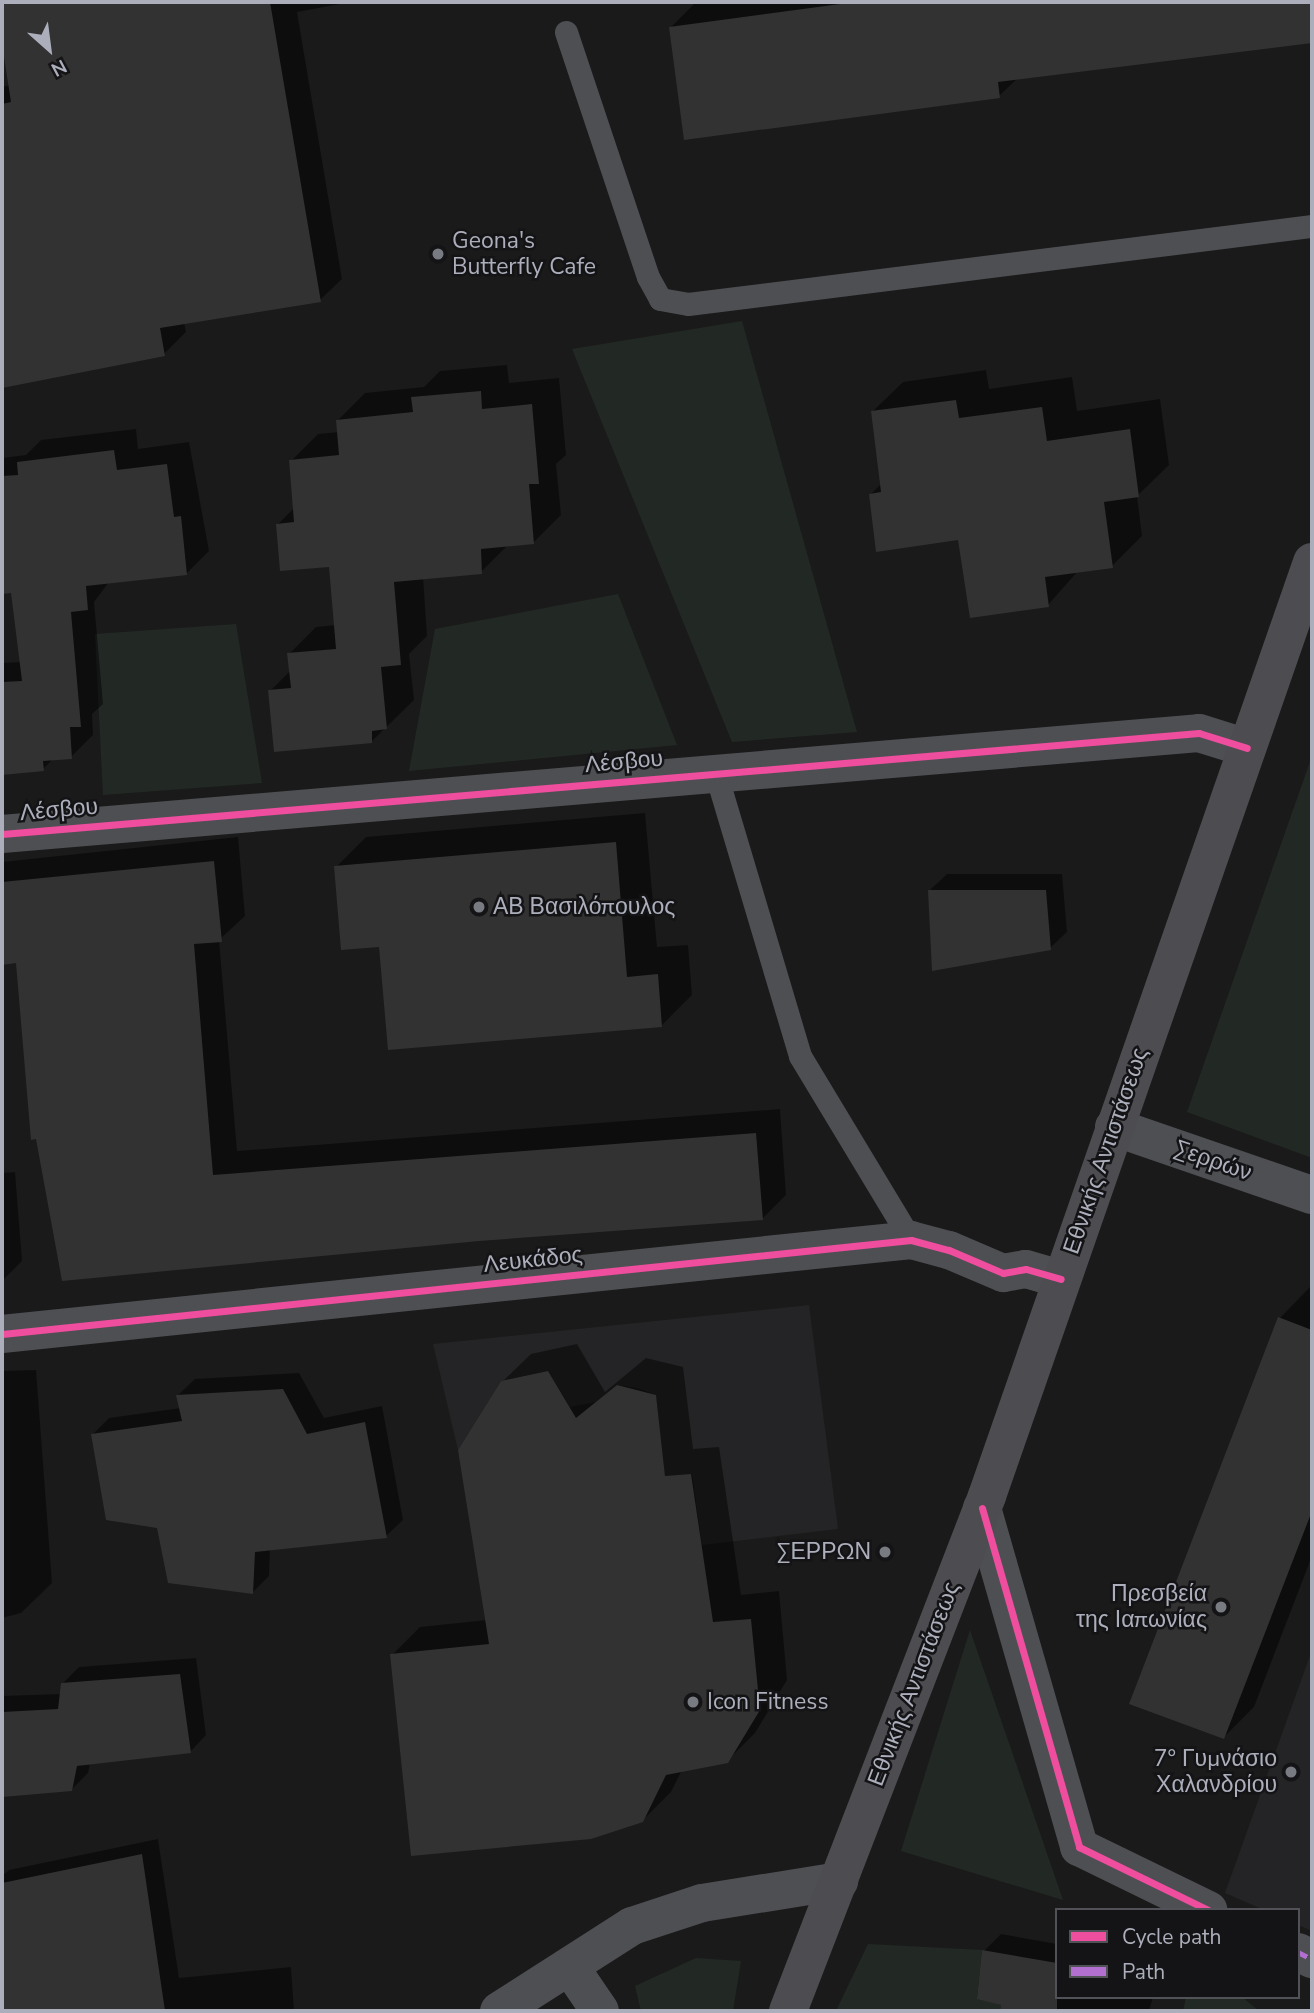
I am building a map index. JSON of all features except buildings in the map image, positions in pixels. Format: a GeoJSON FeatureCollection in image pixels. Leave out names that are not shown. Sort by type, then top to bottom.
{"type":"FeatureCollection","features":[{"type":"Feature","properties":{"kind":"main road","name":"Εθνικής Αντιστάσεως"},"geometry":{"type":"LineString","coordinates":[[788,2011],[982,1508],[1043,1274],[1114,1127],[1312,562]]}},
{"type":"Feature","properties":{"kind":"street","name":"Λέσβου"},"geometry":{"type":"LineString","coordinates":[[2,834],[1199,733],[1247,748]]}},
{"type":"Feature","properties":{"kind":"street","name":"Σερρών"},"geometry":{"type":"LineString","coordinates":[[1114,1127],[1312,1195]]}},
{"type":"Feature","properties":{"kind":"street","name":"Λευκάδος"},"geometry":{"type":"LineString","coordinates":[[2,1334],[911,1240],[949,1250],[1003,1273],[1043,1274]]}},
{"type":"Feature","properties":{"kind":"street"},"geometry":{"type":"LineString","coordinates":[[982,1508],[1079,1847],[1204,1908]]}},
{"type":"Feature","properties":{"kind":"street"},"geometry":{"type":"LineString","coordinates":[[499,2011],[632,1926],[702,1903],[839,1881]]}},
{"type":"Feature","properties":{"kind":"street"},"geometry":{"type":"LineString","coordinates":[[570,1967],[600,2011]]}},
{"type":"Feature","properties":{"kind":"lane"},"geometry":{"type":"LineString","coordinates":[[566,32],[648,277],[660,299],[688,304],[1312,226]]}},
{"type":"Feature","properties":{"kind":"lane"},"geometry":{"type":"LineString","coordinates":[[716,774],[800,1056],[911,1240]]}},
{"type":"Feature","properties":{"kind":"shaded area"},"geometry":{"type":"Polygon","coordinates":[[[742,321],[857,732],[732,742],[572,349],[742,321]]]}},
{"type":"Feature","properties":{"kind":"shaded area"},"geometry":{"type":"Polygon","coordinates":[[[618,594],[677,745],[409,771],[435,629],[618,594]]]}},
{"type":"Feature","properties":{"kind":"shaded area"},"geometry":{"type":"Polygon","coordinates":[[[236,624],[262,783],[103,795],[95,634],[236,624]]]}},
{"type":"Feature","properties":{"kind":"shaded area"},"geometry":{"type":"Polygon","coordinates":[[[1312,756],[1312,1158],[1187,1112],[1312,756]]]}},
{"type":"Feature","properties":{"kind":"shaded area"},"geometry":{"type":"Polygon","coordinates":[[[809,1305],[838,1529],[702,1545],[692,1474],[665,1476],[656,1395],[637,1388],[617,1385],[596,1402],[570,1407],[548,1371],[501,1381],[458,1450],[433,1344],[809,1305]]]}},
{"type":"Feature","properties":{"kind":"shaded area"},"geometry":{"type":"Polygon","coordinates":[[[970,1630],[1063,1900],[901,1851],[970,1630]]]}},
{"type":"Feature","properties":{"kind":"shaded area","name":"7° Γυμνάσιο Χαλανδρίου"},"geometry":{"type":"Polygon","coordinates":[[[1312,1650],[1312,1931],[1300,1926],[1300,1908],[1259,1908],[1225,1893],[1312,1650]]]}},
{"type":"Feature","properties":{"kind":"shaded area"},"geometry":{"type":"Polygon","coordinates":[[[868,1944],[982,1950],[977,1998],[1001,2005],[1000,2011],[836,2011],[868,1944]]]}},
{"type":"Feature","properties":{"kind":"shaded area"},"geometry":{"type":"Polygon","coordinates":[[[696,1958],[741,1961],[733,2011],[641,2011],[635,1986],[696,1958]]]}},
{"type":"Feature","properties":{"kind":"shaded area"},"geometry":{"type":"Polygon","coordinates":[[[1186,1999],[1244,1999],[1259,2011],[1183,2011],[1186,1999]]]}},
{"type":"Feature","properties":{"kind":"marked path"},"geometry":{"type":"LineString","coordinates":[[1300,1953],[1312,1959]]}},
{"type":"Feature","properties":{"kind":"cycle path"},"geometry":{"type":"LineString","coordinates":[[2,834],[1199,733],[1247,748]]}},
{"type":"Feature","properties":{"kind":"cycle path"},"geometry":{"type":"LineString","coordinates":[[2,1334],[911,1240],[949,1250],[1003,1273],[1026,1269],[1061,1279]]}},
{"type":"Feature","properties":{"kind":"cycle path"},"geometry":{"type":"LineString","coordinates":[[982,1508],[1079,1847],[1204,1908]]}},
{"type":"Feature","properties":{"kind":"place","name":"Geona's Butterfly Cafe"},"geometry":{"type":"Point","coordinates":[438,254]}},
{"type":"Feature","properties":{"kind":"place","name":"ΑΒ Βασιλόπουλος"},"geometry":{"type":"Point","coordinates":[479,907]}},
{"type":"Feature","properties":{"kind":"place","name":"ΣΕΡΡΩΝ"},"geometry":{"type":"Point","coordinates":[885,1552]}},
{"type":"Feature","properties":{"kind":"place","name":"Πρεσβεία της Ιαπωνίας"},"geometry":{"type":"Point","coordinates":[1221,1607]}},
{"type":"Feature","properties":{"kind":"place","name":"Icon Fitness"},"geometry":{"type":"Point","coordinates":[693,1702]}},
{"type":"Feature","properties":{"kind":"place","name":"7° Γυμνάσιο Χαλανδρίου"},"geometry":{"type":"Point","coordinates":[1291,1772]}}]}
